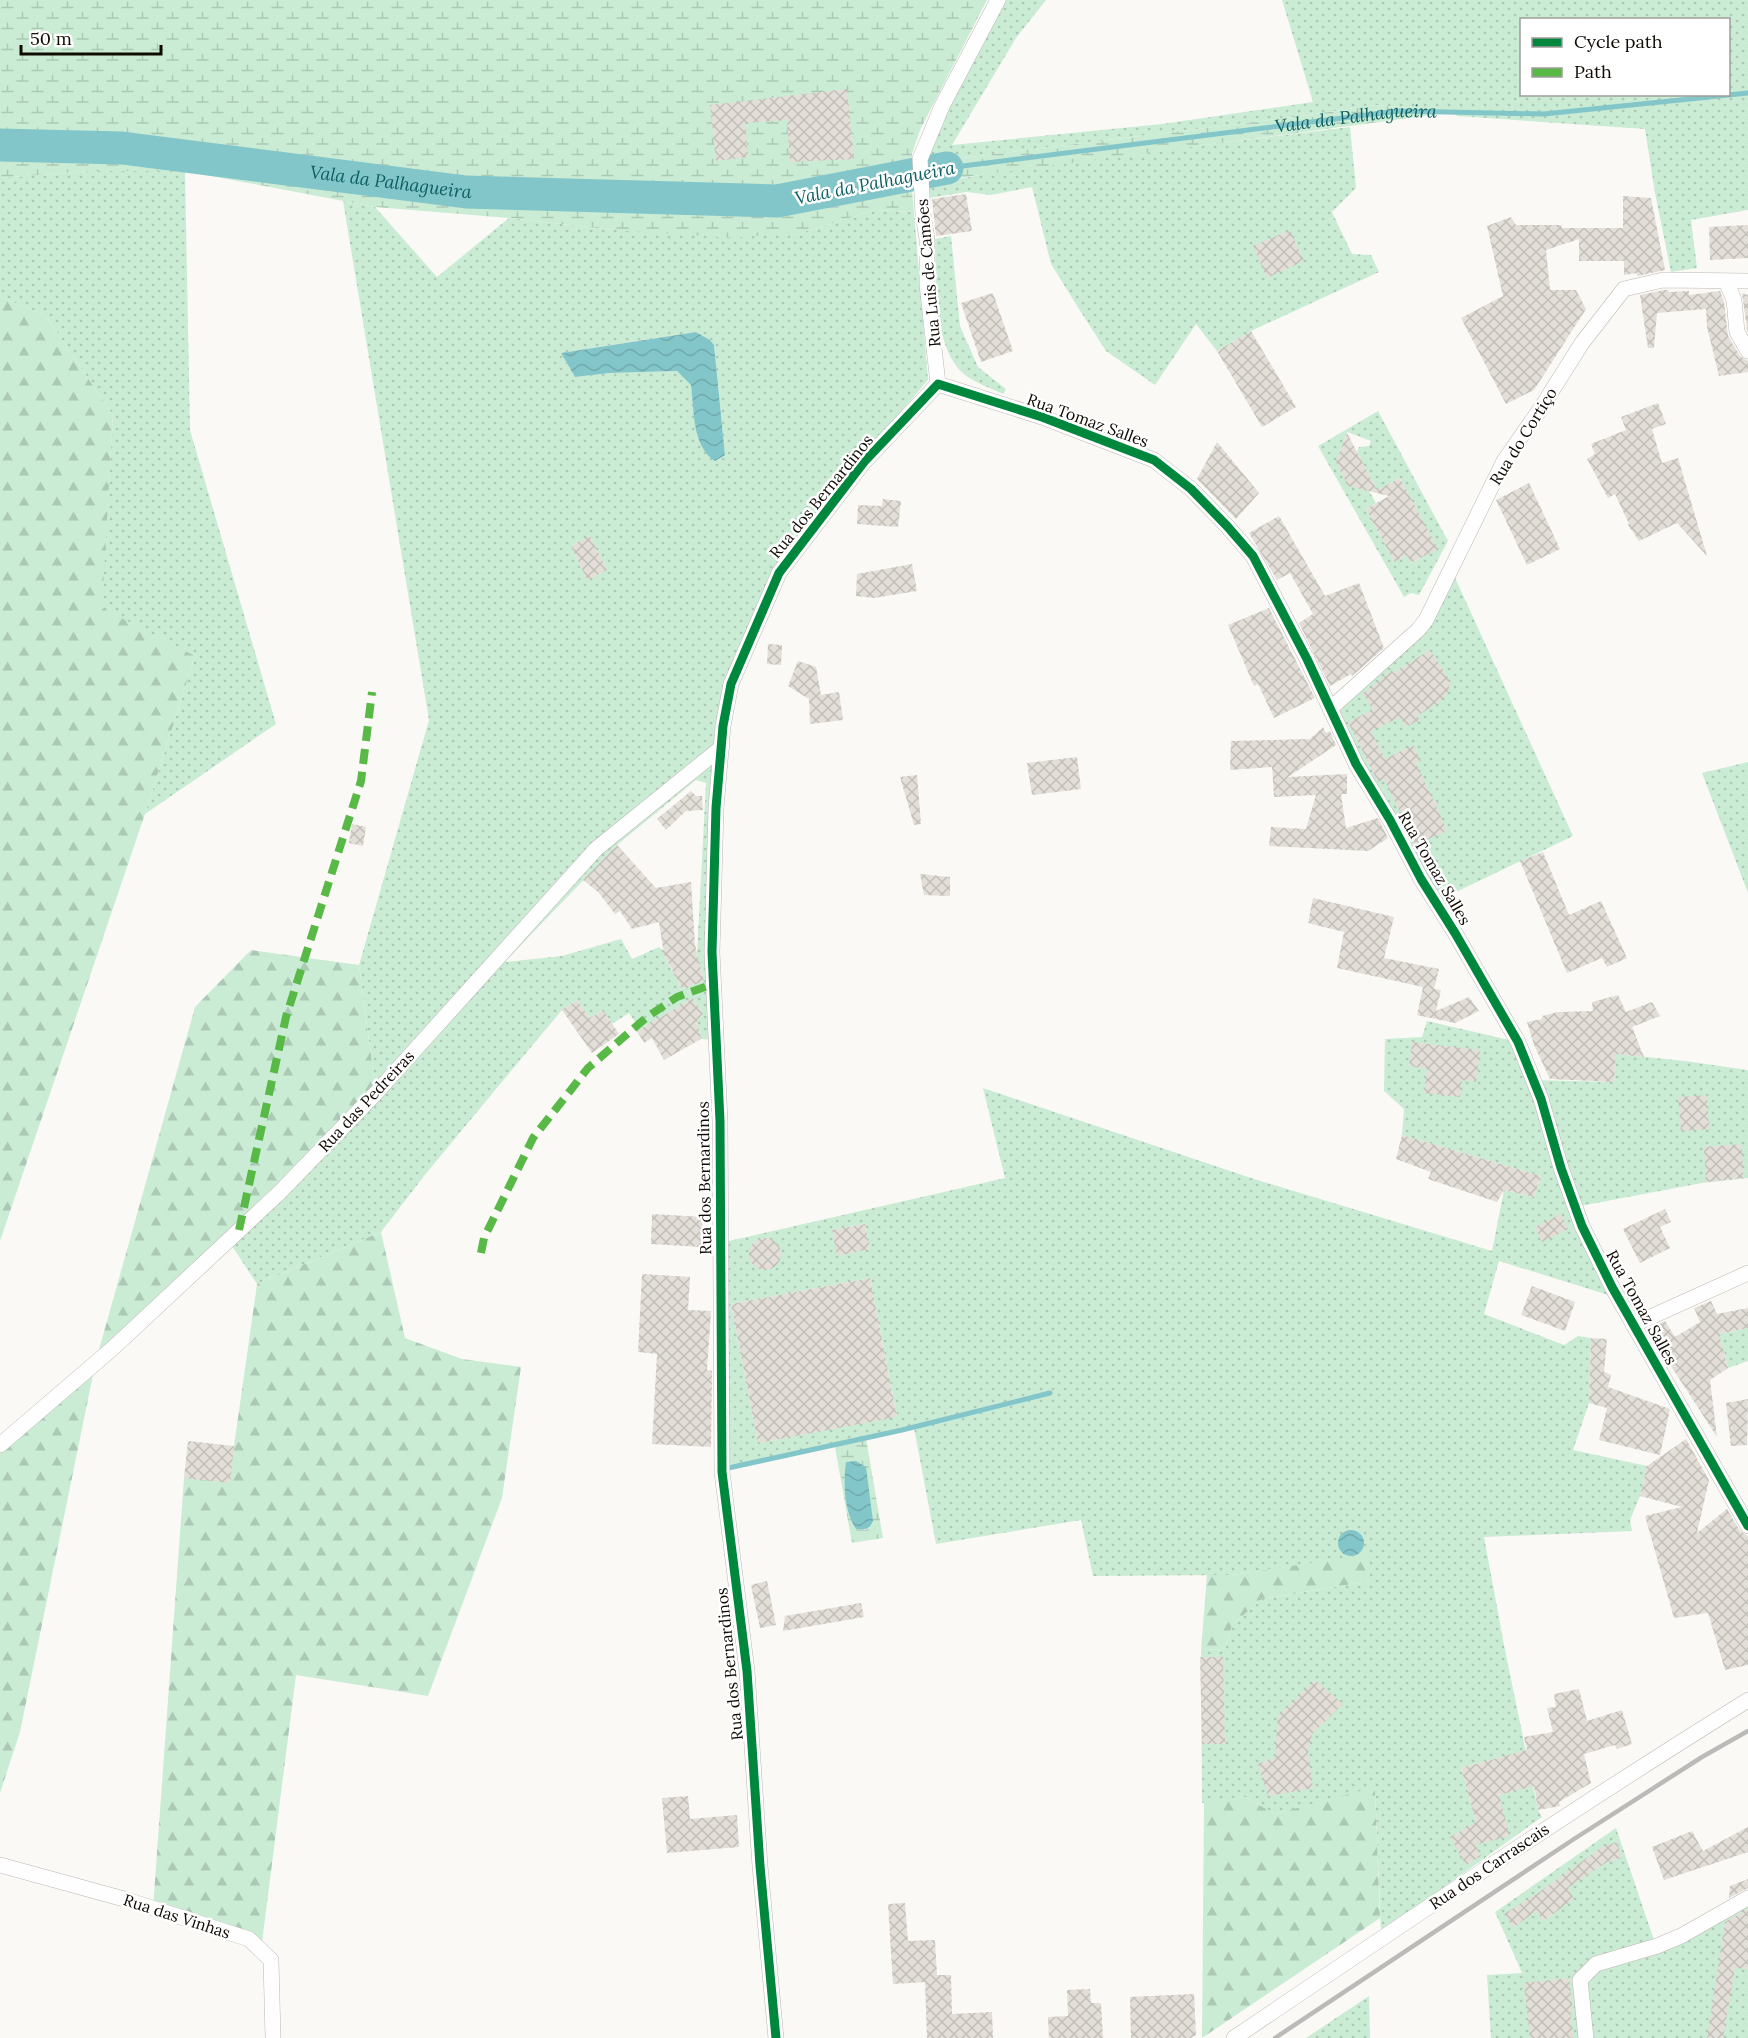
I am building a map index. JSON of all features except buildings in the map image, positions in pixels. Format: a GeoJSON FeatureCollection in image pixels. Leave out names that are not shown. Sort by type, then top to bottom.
{"type":"FeatureCollection","features":[{"type":"Feature","properties":{"kind":"street","name":"Rua Luis de Camões"},"geometry":{"type":"LineString","coordinates":[[938,384],[927,284],[927,239],[923,214],[920,159],[942,106],[998,0]]}},
{"type":"Feature","properties":{"kind":"street","name":"Rua do Cortiço"},"geometry":{"type":"LineString","coordinates":[[1330,709],[1426,620],[1504,461],[1582,343],[1624,289],[1663,280],[1748,281]]}},
{"type":"Feature","properties":{"kind":"street"},"geometry":{"type":"LineString","coordinates":[[1726,281],[1734,300],[1737,332],[1748,351]]}},
{"type":"Feature","properties":{"kind":"street","name":"Rua Tomaz Salles"},"geometry":{"type":"LineString","coordinates":[[938,384],[1042,417],[1154,460],[1191,489],[1253,556],[1303,649],[1356,764],[1390,820],[1420,879],[1455,933],[1518,1042],[1541,1099],[1561,1168],[1582,1226],[1633,1325],[1748,1526]]}},
{"type":"Feature","properties":{"kind":"street","name":"Rua dos Bernardinos"},"geometry":{"type":"LineString","coordinates":[[776,2038],[760,1866],[747,1671],[722,1472],[720,1121],[712,952],[716,808],[731,684],[779,573],[864,462],[938,384]]}},
{"type":"Feature","properties":{"kind":"street","name":"Rua das Pedreiras"},"geometry":{"type":"LineString","coordinates":[[0,1445],[113,1348],[279,1192],[376,1093],[596,849],[722,747]]}},
{"type":"Feature","properties":{"kind":"street"},"geometry":{"type":"LineString","coordinates":[[1633,1325],[1748,1273]]}},
{"type":"Feature","properties":{"kind":"street","name":"Rua dos Carrascais"},"geometry":{"type":"LineString","coordinates":[[1234,2038],[1472,1876],[1748,1700]]}},
{"type":"Feature","properties":{"kind":"street","name":"Rua das Vinhas"},"geometry":{"type":"LineString","coordinates":[[0,1865],[124,1899],[249,1939],[271,1960],[273,2038]]}},
{"type":"Feature","properties":{"kind":"street"},"geometry":{"type":"LineString","coordinates":[[1586,2038],[1580,1980],[1596,1964],[1657,1946],[1681,1936],[1748,1898]]}},
{"type":"Feature","properties":{"kind":"green space"},"geometry":{"type":"Polygon","coordinates":[[[0,0],[987,0],[920,130],[912,154],[911,181],[914,212],[875,210],[807,231],[733,238],[614,230],[509,218],[375,207],[185,171],[90,171],[0,178],[0,0]]]}},
{"type":"Feature","properties":{"kind":"green space"},"geometry":{"type":"Polygon","coordinates":[[[998,0],[1046,0],[1016,38],[952,145],[1162,124],[1313,102],[1282,0],[1748,0],[1748,210],[1691,220],[1697,268],[1671,272],[1645,129],[1457,116],[1454,112],[1376,105],[921,163],[998,0]]]}},
{"type":"Feature","properties":{"kind":"green space"},"geometry":{"type":"Polygon","coordinates":[[[1376,105],[1454,112],[921,183],[921,163],[1376,105]]]}},
{"type":"Feature","properties":{"kind":"green space"},"geometry":{"type":"Polygon","coordinates":[[[1350,127],[1356,188],[1332,212],[1352,254],[1371,255],[1379,272],[1251,331],[1217,351],[1196,324],[1155,385],[1106,351],[1051,264],[1032,187],[991,195],[967,192],[929,198],[927,184],[1034,166],[1350,127]]]}},
{"type":"Feature","properties":{"kind":"green space"},"geometry":{"type":"Polygon","coordinates":[[[90,171],[185,171],[190,430],[276,724],[145,814],[195,656],[101,609],[113,415],[45,315],[0,297],[0,178],[90,171]]]}},
{"type":"Feature","properties":{"kind":"green space"},"geometry":{"type":"Polygon","coordinates":[[[343,201],[375,207],[437,277],[509,218],[614,230],[807,231],[875,210],[914,212],[928,380],[861,459],[779,573],[723,726],[716,1040],[701,1039],[697,1021],[703,1014],[693,998],[637,1031],[636,1023],[629,1013],[612,1024],[603,1010],[590,1018],[577,1000],[562,1010],[424,1176],[381,1232],[257,1284],[228,1240],[376,1093],[359,965],[429,720],[343,201]],[[696,332],[561,353],[575,377],[610,373],[677,371],[691,384],[694,416],[725,455],[714,345],[696,332]],[[590,537],[571,546],[587,580],[607,570],[590,537]],[[696,780],[617,845],[505,962],[562,956],[621,939],[632,959],[659,947],[670,955],[664,956],[682,989],[704,980],[697,953],[706,783],[696,780]]]}},
{"type":"Feature","properties":{"kind":"green space"},"geometry":{"type":"Polygon","coordinates":[[[951,236],[960,326],[978,367],[1006,389],[1003,394],[965,375],[954,363],[941,330],[936,292],[935,239],[951,236]]]}},
{"type":"Feature","properties":{"kind":"green space"},"geometry":{"type":"Polygon","coordinates":[[[0,297],[45,315],[113,415],[102,608],[195,656],[145,814],[0,1241],[0,297]]]}},
{"type":"Feature","properties":{"kind":"green space"},"geometry":{"type":"Polygon","coordinates":[[[1378,411],[1448,541],[1419,595],[1411,593],[1404,597],[1318,446],[1378,411]],[[1347,432],[1337,462],[1369,491],[1376,503],[1366,509],[1394,562],[1407,555],[1412,563],[1437,549],[1400,478],[1377,490],[1357,452],[1359,447],[1369,446],[1371,441],[1347,432]]]}},
{"type":"Feature","properties":{"kind":"green space"},"geometry":{"type":"Polygon","coordinates":[[[1451,569],[1573,836],[1435,902],[1330,709],[1418,630],[1451,569]]]}},
{"type":"Feature","properties":{"kind":"green space"},"geometry":{"type":"Polygon","coordinates":[[[1748,762],[1748,893],[1702,773],[1748,762]]]}},
{"type":"Feature","properties":{"kind":"green space"},"geometry":{"type":"Polygon","coordinates":[[[251,950],[359,965],[376,1093],[95,1365],[20,1732],[0,1793],[0,1442],[95,1364],[195,1007],[251,950]]]}},
{"type":"Feature","properties":{"kind":"green space"},"geometry":{"type":"Polygon","coordinates":[[[1427,1021],[1518,1042],[1533,1080],[1614,1082],[1616,1054],[1748,1070],[1748,1178],[1702,1183],[1575,1207],[1618,1298],[1499,1261],[1484,1314],[1564,1345],[1578,1336],[1591,1338],[1589,1403],[1573,1450],[1647,1466],[1640,1496],[1630,1520],[1632,1531],[1484,1537],[1538,1810],[1542,1817],[1381,1932],[1375,1788],[1275,1814],[1245,1797],[1202,1803],[1201,1650],[1225,1649],[1232,1625],[1262,1599],[1370,1581],[1370,1555],[1232,1575],[1093,1576],[1081,1520],[936,1544],[914,1428],[722,1472],[720,1243],[1005,1178],[983,1088],[1254,1179],[1492,1251],[1504,1190],[1534,1197],[1541,1176],[1402,1135],[1404,1109],[1384,1091],[1385,1039],[1422,1037],[1427,1021]],[[865,1224],[832,1230],[838,1255],[870,1249],[865,1224]],[[870,1278],[731,1304],[758,1443],[897,1416],[870,1278]],[[1501,1757],[1461,1768],[1477,1825],[1499,1795],[1510,1792],[1501,1757]]]}},
{"type":"Feature","properties":{"kind":"green space"},"geometry":{"type":"Polygon","coordinates":[[[381,1232],[405,1338],[462,1359],[521,1367],[502,1498],[428,1696],[296,1675],[261,1950],[153,1908],[184,1478],[234,1446],[257,1284],[381,1232]]]}},
{"type":"Feature","properties":{"kind":"green space"},"geometry":{"type":"Polygon","coordinates":[[[1748,1328],[1748,1361],[1728,1368],[1724,1351],[1712,1354],[1706,1337],[1748,1328]]]}},
{"type":"Feature","properties":{"kind":"green space"},"geometry":{"type":"Polygon","coordinates":[[[866,1438],[883,1538],[852,1543],[835,1447],[866,1438]],[[856,1461],[856,1529],[866,1530],[856,1461]]]}},
{"type":"Feature","properties":{"kind":"green space"},"geometry":{"type":"Polygon","coordinates":[[[1370,1554],[1370,1581],[1262,1599],[1232,1625],[1225,1649],[1201,1650],[1207,1575],[1232,1575],[1370,1554]]]}},
{"type":"Feature","properties":{"kind":"green space"},"geometry":{"type":"Polygon","coordinates":[[[1375,1787],[1380,1918],[1202,2038],[1204,1801],[1245,1797],[1275,1814],[1375,1787]]]}},
{"type":"Feature","properties":{"kind":"green space"},"geometry":{"type":"Polygon","coordinates":[[[1616,1828],[1656,1946],[1748,1898],[1748,2038],[1491,2038],[1487,1975],[1522,1973],[1495,1912],[1616,1828]]]}},
{"type":"Feature","properties":{"kind":"green space"},"geometry":{"type":"Polygon","coordinates":[[[1369,1996],[1370,2038],[1306,2038],[1369,1996]]]}},
{"type":"Feature","properties":{"kind":"water"},"geometry":{"type":"Polygon","coordinates":[[[696,332],[714,345],[725,455],[715,461],[707,455],[698,437],[691,385],[677,371],[610,373],[575,377],[561,353],[696,332]]]}},
{"type":"Feature","properties":{"kind":"water"},"geometry":{"type":"Polygon","coordinates":[[[856,1461],[866,1467],[873,1521],[868,1528],[864,1529],[856,1529],[845,1497],[846,1462],[856,1461]]]}},
{"type":"Feature","properties":{"kind":"water"},"geometry":{"type":"Polygon","coordinates":[[[1351,1530],[1360,1534],[1364,1543],[1360,1552],[1351,1556],[1342,1552],[1338,1543],[1342,1534],[1351,1530]]]}},
{"type":"Feature","properties":{"kind":"waterway","name":"Vala da Palhagueira"},"geometry":{"type":"LineString","coordinates":[[1730,95],[1748,93]]}},
{"type":"Feature","properties":{"kind":"waterway","name":"Vala da Palhagueira"},"geometry":{"type":"LineString","coordinates":[[947,168],[1398,111],[1544,114],[1719,96]]}},
{"type":"Feature","properties":{"kind":"waterway","name":"Vala da Palhagueira"},"geometry":{"type":"LineString","coordinates":[[0,145],[122,148],[466,192],[777,201],[947,168]]}},
{"type":"Feature","properties":{"kind":"waterway"},"geometry":{"type":"LineString","coordinates":[[728,1468],[902,1430],[1050,1393]]}},
{"type":"Feature","properties":{"kind":"railway"},"geometry":{"type":"LineString","coordinates":[[1275,2038],[1574,1839],[1702,1757],[1748,1731]]}},
{"type":"Feature","properties":{"kind":"marked path"},"geometry":{"type":"LineString","coordinates":[[239,1230],[286,1017],[361,781],[372,692]]}},
{"type":"Feature","properties":{"kind":"marked path"},"geometry":{"type":"LineString","coordinates":[[481,1253],[484,1238],[533,1138],[588,1068],[647,1017],[677,997],[713,984]]}},
{"type":"Feature","properties":{"kind":"cycle path"},"geometry":{"type":"LineString","coordinates":[[776,2038],[760,1866],[747,1671],[722,1472],[720,1121],[712,952],[716,808],[723,726],[731,684],[779,573],[864,462],[938,384],[1042,417],[1154,460],[1191,489],[1253,556],[1307,659],[1356,764],[1518,1042],[1541,1099],[1561,1168],[1582,1226],[1612,1287],[1748,1526]]}}]}
